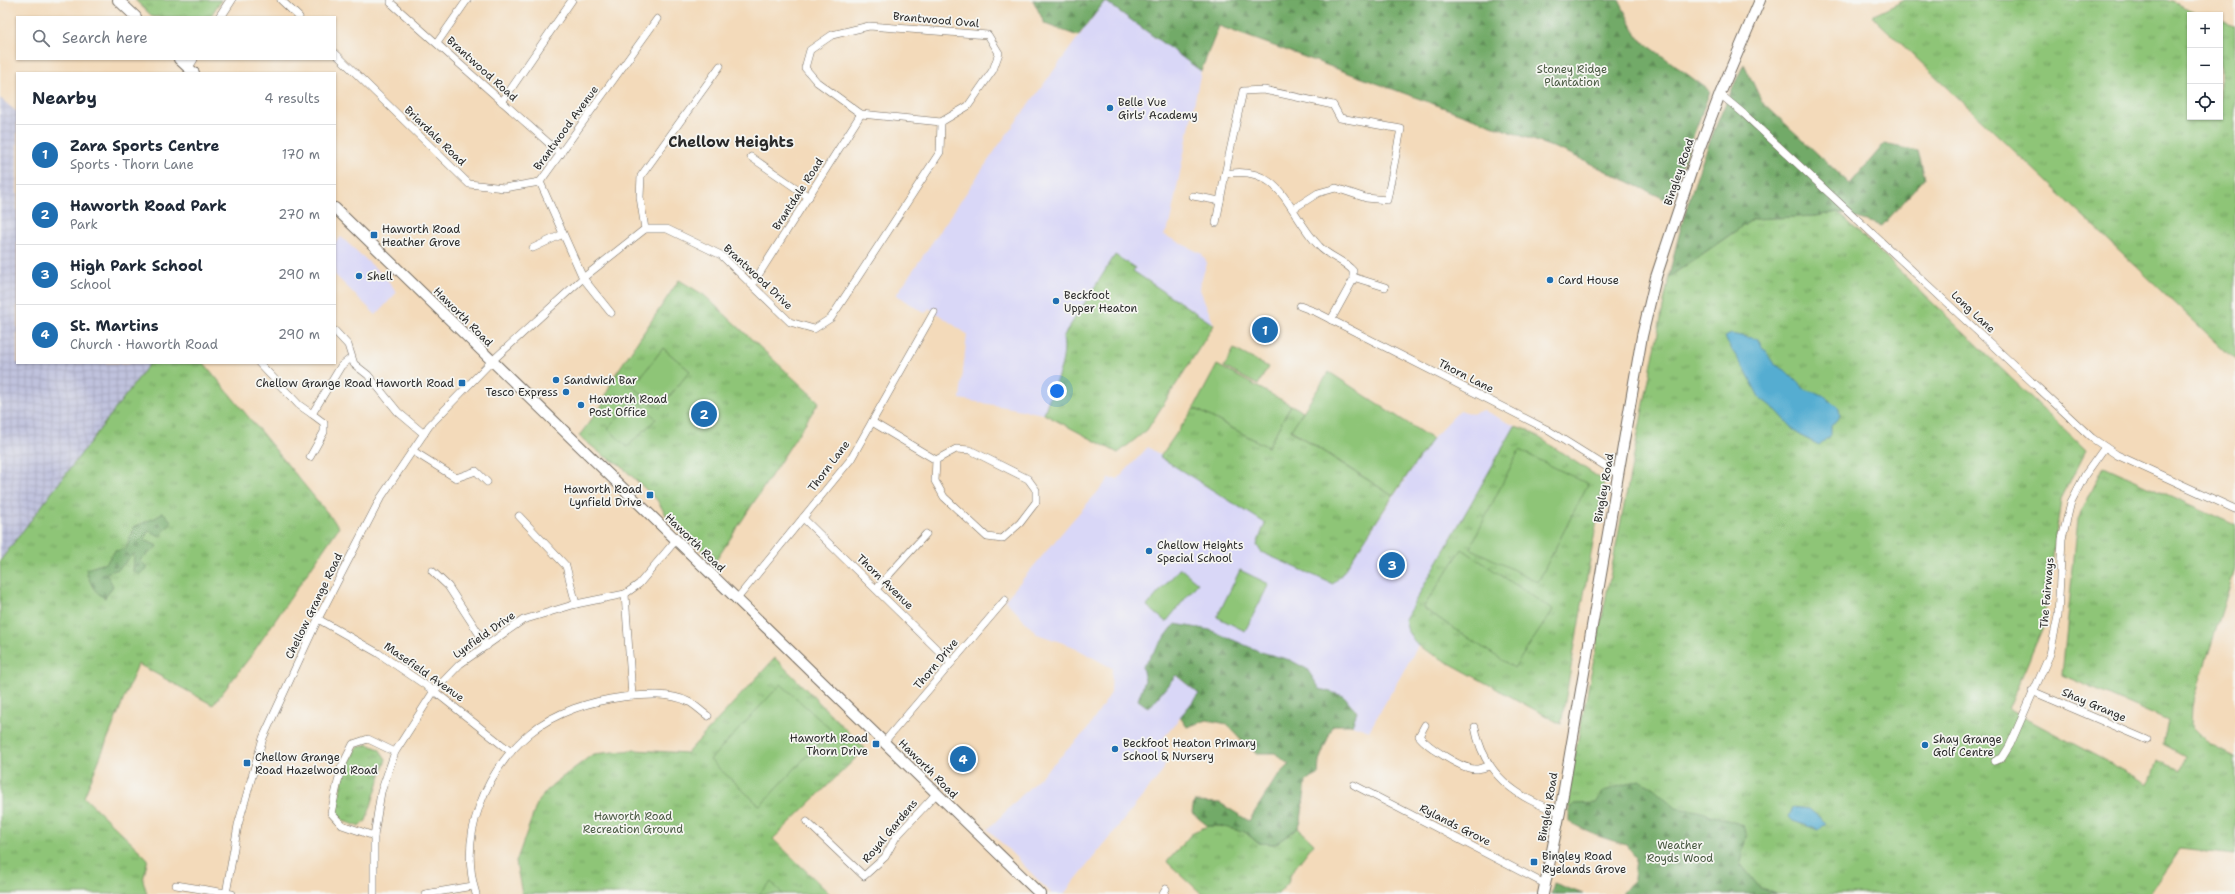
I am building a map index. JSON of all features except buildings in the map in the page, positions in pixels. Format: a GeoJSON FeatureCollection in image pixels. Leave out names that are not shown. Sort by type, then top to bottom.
{"type":"FeatureCollection","features":[{"type":"Feature","properties":{"kind":"main road"},"geometry":{"type":"LineString","coordinates":[[118,0],[135,16]]}},
{"type":"Feature","properties":{"kind":"main road","name":"Bingley Road"},"geometry":{"type":"LineString","coordinates":[[1544,889],[1560,812],[1642,336],[1656,277],[1720,94],[1760,0]]}},
{"type":"Feature","properties":{"kind":"main road"},"geometry":{"type":"LineString","coordinates":[[181,60],[191,66]]}},
{"type":"Feature","properties":{"kind":"main road","name":"Haworth Road"},"geometry":{"type":"LineString","coordinates":[[336,209],[491,362],[1040,894]]}},
{"type":"Feature","properties":{"kind":"street"},"geometry":{"type":"LineString","coordinates":[[221,16],[231,0]]}},
{"type":"Feature","properties":{"kind":"street"},"geometry":{"type":"LineString","coordinates":[[281,0],[298,16]]}},
{"type":"Feature","properties":{"kind":"street","name":"Brantwood Road"},"geometry":{"type":"LineString","coordinates":[[391,0],[391,3],[560,154]]}},
{"type":"Feature","properties":{"kind":"street"},"geometry":{"type":"LineString","coordinates":[[437,44],[467,0]]}},
{"type":"Feature","properties":{"kind":"street"},"geometry":{"type":"LineString","coordinates":[[502,102],[572,0]]}},
{"type":"Feature","properties":{"kind":"street","name":"Brantwood Avenue"},"geometry":{"type":"LineString","coordinates":[[611,313],[584,278],[540,182],[657,20]]}},
{"type":"Feature","properties":{"kind":"street","name":"Brantwood Oval"},"geometry":{"type":"LineString","coordinates":[[861,114],[817,82],[806,68],[810,50],[832,35],[869,26],[988,35],[999,53],[993,70],[968,106],[941,122]]}},
{"type":"Feature","properties":{"kind":"street","name":"Briardale Road"},"geometry":{"type":"LineString","coordinates":[[336,54],[469,184],[504,188],[540,182]]}},
{"type":"Feature","properties":{"kind":"street"},"geometry":{"type":"LineString","coordinates":[[491,362],[584,278],[645,229],[640,196],[641,176],[720,66]]}},
{"type":"Feature","properties":{"kind":"street"},"geometry":{"type":"LineString","coordinates":[[1216,223],[1225,174],[1244,91],[1264,90],[1333,105],[1340,118],[1401,129],[1386,200],[1366,198],[1336,188],[1318,193],[1293,209]]}},
{"type":"Feature","properties":{"kind":"street","name":"Long Lane"},"geometry":{"type":"LineString","coordinates":[[1720,94],[1732,102],[2092,438],[2117,455],[2235,509]]}},
{"type":"Feature","properties":{"kind":"street"},"geometry":{"type":"LineString","coordinates":[[861,114],[941,122]]}},
{"type":"Feature","properties":{"kind":"street","name":"Brantdale Road"},"geometry":{"type":"LineString","coordinates":[[752,285],[861,114]]}},
{"type":"Feature","properties":{"kind":"street","name":"Brantwood Drive"},"geometry":{"type":"LineString","coordinates":[[645,229],[667,229],[721,254],[790,322],[814,329],[831,318],[940,152],[941,122]]}},
{"type":"Feature","properties":{"kind":"street"},"geometry":{"type":"LineString","coordinates":[[751,157],[809,197]]}},
{"type":"Feature","properties":{"kind":"street"},"geometry":{"type":"LineString","coordinates":[[1225,174],[1238,172],[1272,182],[1319,247],[1348,265],[1353,271],[1353,277],[1331,320]]}},
{"type":"Feature","properties":{"kind":"street"},"geometry":{"type":"LineString","coordinates":[[1193,196],[1220,200]]}},
{"type":"Feature","properties":{"kind":"street"},"geometry":{"type":"LineString","coordinates":[[533,248],[563,234]]}},
{"type":"Feature","properties":{"kind":"street"},"geometry":{"type":"LineString","coordinates":[[1353,277],[1385,287]]}},
{"type":"Feature","properties":{"kind":"street","name":"Thorn Lane"},"geometry":{"type":"LineString","coordinates":[[1300,306],[1331,320],[1546,429],[1618,474]]}},
{"type":"Feature","properties":{"kind":"street","name":"Thorn Lane"},"geometry":{"type":"LineString","coordinates":[[736,600],[851,459],[934,312]]}},
{"type":"Feature","properties":{"kind":"street"},"geometry":{"type":"LineString","coordinates":[[336,332],[348,345],[354,364],[368,375],[391,404],[424,434]]}},
{"type":"Feature","properties":{"kind":"street"},"geometry":{"type":"LineString","coordinates":[[312,414],[341,366],[351,358]]}},
{"type":"Feature","properties":{"kind":"street","name":"Chellow Grange Road"},"geometry":{"type":"LineString","coordinates":[[228,894],[238,825],[263,738],[318,619],[380,499],[412,451],[424,434],[491,362]]}},
{"type":"Feature","properties":{"kind":"street"},"geometry":{"type":"LineString","coordinates":[[260,364],[299,405],[324,423],[324,432],[310,457]]}},
{"type":"Feature","properties":{"kind":"street"},"geometry":{"type":"LineString","coordinates":[[872,422],[936,460]]}},
{"type":"Feature","properties":{"kind":"street","name":"The Fairways"},"geometry":{"type":"LineString","coordinates":[[1995,761],[2002,758],[2010,745],[2032,691],[2050,654],[2058,616],[2062,539],[2071,502],[2085,475],[2105,447]]}},
{"type":"Feature","properties":{"kind":"street"},"geometry":{"type":"LineString","coordinates":[[956,449],[970,450],[1028,479],[1036,490],[1036,502],[1020,523],[1002,539],[987,537],[944,497],[934,481],[936,460],[956,449]]}},
{"type":"Feature","properties":{"kind":"street"},"geometry":{"type":"LineString","coordinates":[[412,451],[456,478],[476,471],[487,482]]}},
{"type":"Feature","properties":{"kind":"street"},"geometry":{"type":"LineString","coordinates":[[519,516],[566,566],[576,604]]}},
{"type":"Feature","properties":{"kind":"street","name":"Thorn Avenue"},"geometry":{"type":"LineString","coordinates":[[803,518],[877,588],[951,663]]}},
{"type":"Feature","properties":{"kind":"street"},"geometry":{"type":"LineString","coordinates":[[877,588],[926,534]]}},
{"type":"Feature","properties":{"kind":"street","name":"Lynfield Drive"},"geometry":{"type":"LineString","coordinates":[[374,894],[374,836],[382,792],[395,752],[434,691],[460,664],[523,620],[576,604],[625,594],[639,584],[676,540]]}},
{"type":"Feature","properties":{"kind":"street"},"geometry":{"type":"LineString","coordinates":[[432,571],[448,586],[486,646]]}},
{"type":"Feature","properties":{"kind":"street"},"geometry":{"type":"LineString","coordinates":[[625,594],[632,696]]}},
{"type":"Feature","properties":{"kind":"street","name":"Thorn Drive"},"geometry":{"type":"LineString","coordinates":[[884,742],[1005,600]]}},
{"type":"Feature","properties":{"kind":"street","name":"Masefield Avenue"},"geometry":{"type":"LineString","coordinates":[[318,619],[378,653],[434,691],[511,752]]}},
{"type":"Feature","properties":{"kind":"street","name":"Shay Grange"},"geometry":{"type":"LineString","coordinates":[[2032,691],[2147,740]]}},
{"type":"Feature","properties":{"kind":"street"},"geometry":{"type":"LineString","coordinates":[[476,894],[473,886],[471,866],[474,821],[489,782],[511,752],[531,732],[565,713],[600,700],[632,696],[666,695],[688,701],[708,716]]}},
{"type":"Feature","properties":{"kind":"street"},"geometry":{"type":"LineString","coordinates":[[1425,725],[1419,736],[1441,753],[1465,766],[1476,769],[1489,766]]}},
{"type":"Feature","properties":{"kind":"street"},"geometry":{"type":"LineString","coordinates":[[1475,727],[1478,742],[1489,766],[1504,782],[1525,798],[1539,806],[1560,812]]}},
{"type":"Feature","properties":{"kind":"street"},"geometry":{"type":"LineString","coordinates":[[374,836],[342,825],[331,813],[341,768],[353,744],[368,739],[395,752]]}},
{"type":"Feature","properties":{"kind":"street","name":"Rylands Grove"},"geometry":{"type":"LineString","coordinates":[[1354,785],[1544,889]]}},
{"type":"Feature","properties":{"kind":"street","name":"Royal Gardens"},"geometry":{"type":"LineString","coordinates":[[808,822],[864,876],[885,856],[896,837],[936,794]]}},
{"type":"Feature","properties":{"kind":"street"},"geometry":{"type":"LineString","coordinates":[[176,885],[228,894]]}},
{"type":"Feature","properties":{"kind":"street"},"geometry":{"type":"LineString","coordinates":[[425,894],[473,886]]}},
{"type":"Feature","properties":{"kind":"shaded area","name":"Beckfoot Upper Heaton"},"geometry":{"type":"Polygon","coordinates":[[[1105,1],[1201,71],[1169,226],[1164,235],[1202,254],[1207,263],[1199,287],[1214,325],[1147,430],[1118,453],[1044,414],[960,399],[967,334],[929,308],[925,313],[896,295],[999,145],[1105,1]]]}},
{"type":"Feature","properties":{"kind":"shaded area"},"geometry":{"type":"Polygon","coordinates":[[[0,98],[16,111],[16,364],[149,364],[0,561],[0,98]]]}},
{"type":"Feature","properties":{"kind":"shaded area","name":"Shell"},"geometry":{"type":"Polygon","coordinates":[[[341,237],[384,276],[397,292],[376,315],[336,276],[336,242],[341,237]]]}},
{"type":"Feature","properties":{"kind":"shaded area"},"geometry":{"type":"Polygon","coordinates":[[[1460,410],[1472,414],[1483,410],[1515,426],[1439,559],[1408,632],[1418,646],[1369,731],[1352,725],[1357,711],[1344,696],[1320,690],[1307,669],[1290,660],[1261,652],[1142,667],[1145,680],[1138,700],[1149,708],[1175,675],[1199,694],[1158,745],[1168,753],[1163,771],[1064,894],[1052,894],[988,829],[1087,730],[1111,693],[1112,668],[1072,646],[1037,634],[1005,600],[1109,479],[1118,479],[1148,447],[1265,523],[1257,545],[1342,574],[1432,439],[1460,410]]]}},
{"type":"Feature","properties":{"kind":"green space"},"geometry":{"type":"Polygon","coordinates":[[[135,0],[221,0],[211,16],[152,16],[135,0]]]}},
{"type":"Feature","properties":{"kind":"green space","name":"Stoney Ridge Plantation"},"geometry":{"type":"Polygon","coordinates":[[[1033,0],[1619,0],[1638,38],[1710,91],[1669,201],[1566,152],[1219,26],[1201,71],[1105,1],[1078,36],[1045,24],[1033,0]]]}},
{"type":"Feature","properties":{"kind":"green space"},"geometry":{"type":"Polygon","coordinates":[[[1905,0],[2166,0],[2196,12],[2187,12],[2187,120],[2223,120],[2223,22],[2235,26],[2235,360],[1872,16],[1905,0]]]}},
{"type":"Feature","properties":{"kind":"green space"},"geometry":{"type":"Polygon","coordinates":[[[1744,64],[1762,102],[1850,184],[1884,144],[1918,151],[1925,178],[1882,226],[1838,212],[1815,216],[1753,219],[1669,277],[1682,222],[1700,168],[1720,115],[1744,64]]]}},
{"type":"Feature","properties":{"kind":"green space"},"geometry":{"type":"Polygon","coordinates":[[[1838,212],[2086,450],[2061,499],[2043,627],[2008,709],[2149,784],[2157,760],[2180,770],[2185,756],[2163,744],[2168,721],[2062,675],[2078,519],[2104,466],[2235,525],[2235,569],[2192,706],[2191,726],[2209,744],[2235,757],[2235,855],[2180,849],[2149,894],[1759,894],[1746,879],[1565,805],[1669,277],[1753,219],[1815,216],[1838,212]]]}},
{"type":"Feature","properties":{"kind":"green space"},"geometry":{"type":"Polygon","coordinates":[[[1115,255],[1135,268],[1133,271],[1214,325],[1147,430],[1118,453],[1044,414],[1061,367],[1064,347],[1063,337],[1115,255]]]}},
{"type":"Feature","properties":{"kind":"green space"},"geometry":{"type":"Polygon","coordinates":[[[679,280],[704,295],[819,402],[715,562],[669,520],[657,500],[619,464],[604,456],[579,436],[602,405],[613,378],[679,280]]]}},
{"type":"Feature","properties":{"kind":"green space"},"geometry":{"type":"Polygon","coordinates":[[[663,348],[690,371],[660,408],[633,387],[663,348]]]}},
{"type":"Feature","properties":{"kind":"green space"},"geometry":{"type":"Polygon","coordinates":[[[1234,349],[1268,367],[1258,385],[1224,367],[1234,349]]]}},
{"type":"Feature","properties":{"kind":"green space"},"geometry":{"type":"Polygon","coordinates":[[[149,364],[205,364],[339,527],[250,657],[213,705],[138,664],[84,797],[148,859],[143,880],[147,894],[0,894],[0,561],[149,364]]]}},
{"type":"Feature","properties":{"kind":"green space"},"geometry":{"type":"Polygon","coordinates":[[[1217,365],[1291,405],[1268,447],[1194,408],[1217,365]]]}},
{"type":"Feature","properties":{"kind":"green space"},"geometry":{"type":"Polygon","coordinates":[[[1329,372],[1432,439],[1393,496],[1291,430],[1329,372]]]}},
{"type":"Feature","properties":{"kind":"green space"},"geometry":{"type":"Polygon","coordinates":[[[637,399],[656,419],[627,447],[608,428],[637,399]]]}},
{"type":"Feature","properties":{"kind":"green space"},"geometry":{"type":"Polygon","coordinates":[[[1291,405],[1303,411],[1291,431],[1393,496],[1342,574],[1333,584],[1261,552],[1257,545],[1265,523],[1160,457],[1194,408],[1268,447],[1291,405]]]}},
{"type":"Feature","properties":{"kind":"green space"},"geometry":{"type":"Polygon","coordinates":[[[1515,426],[1528,430],[1604,481],[1561,724],[1418,646],[1408,632],[1405,619],[1515,426]]]}},
{"type":"Feature","properties":{"kind":"green space"},"geometry":{"type":"Polygon","coordinates":[[[1519,450],[1588,484],[1538,582],[1470,548],[1519,450]]]}},
{"type":"Feature","properties":{"kind":"green space"},"geometry":{"type":"Polygon","coordinates":[[[163,512],[172,522],[160,536],[148,531],[144,540],[158,546],[140,560],[148,568],[140,574],[133,571],[134,553],[119,569],[106,573],[113,586],[105,598],[92,586],[86,569],[106,563],[115,551],[126,549],[134,527],[157,517],[163,512]]]}},
{"type":"Feature","properties":{"kind":"green space"},"geometry":{"type":"Polygon","coordinates":[[[1462,549],[1553,610],[1514,668],[1423,608],[1462,549]]]}},
{"type":"Feature","properties":{"kind":"green space"},"geometry":{"type":"Polygon","coordinates":[[[1180,568],[1198,583],[1166,622],[1147,606],[1180,568]]]}},
{"type":"Feature","properties":{"kind":"green space"},"geometry":{"type":"Polygon","coordinates":[[[1240,570],[1269,584],[1245,631],[1217,617],[1240,570]]]}},
{"type":"Feature","properties":{"kind":"green space"},"geometry":{"type":"Polygon","coordinates":[[[1175,624],[1210,630],[1261,652],[1290,660],[1307,669],[1320,689],[1344,696],[1357,712],[1352,725],[1333,725],[1319,761],[1318,775],[1306,781],[1301,821],[1298,828],[1275,844],[1258,843],[1245,832],[1220,826],[1208,826],[1192,813],[1194,802],[1220,803],[1249,821],[1276,778],[1289,765],[1275,753],[1257,753],[1248,747],[1227,724],[1207,720],[1187,727],[1180,717],[1199,694],[1176,675],[1149,708],[1138,700],[1145,680],[1142,667],[1175,624]]]}},
{"type":"Feature","properties":{"kind":"green space","name":"Haworth Road Recreation Ground"},"geometry":{"type":"Polygon","coordinates":[[[775,658],[865,749],[773,839],[830,894],[522,894],[516,862],[538,801],[552,785],[593,754],[634,750],[687,753],[775,658]]]}},
{"type":"Feature","properties":{"kind":"green space"},"geometry":{"type":"Polygon","coordinates":[[[781,684],[831,730],[760,806],[710,760],[781,684]]]}},
{"type":"Feature","properties":{"kind":"green space"},"geometry":{"type":"Polygon","coordinates":[[[368,744],[379,749],[386,759],[366,821],[358,826],[343,821],[335,812],[345,770],[356,748],[368,744]]]}},
{"type":"Feature","properties":{"kind":"green space","name":"Weather Royds Wood"},"geometry":{"type":"Polygon","coordinates":[[[1639,780],[1654,788],[1676,808],[1698,811],[1743,825],[1746,837],[1740,863],[1760,888],[1776,894],[1622,894],[1634,879],[1636,858],[1626,845],[1595,835],[1569,822],[1569,811],[1574,804],[1596,803],[1604,791],[1639,780]]]}},
{"type":"Feature","properties":{"kind":"green space"},"geometry":{"type":"Polygon","coordinates":[[[1208,826],[1220,826],[1245,832],[1258,843],[1275,844],[1298,828],[1314,843],[1291,873],[1288,883],[1278,894],[1202,894],[1167,862],[1193,832],[1208,826]]]}},
{"type":"Feature","properties":{"kind":"green space"},"geometry":{"type":"Polygon","coordinates":[[[771,882],[783,894],[759,894],[771,882]]]}},
{"type":"Feature","properties":{"kind":"green space"},"geometry":{"type":"Polygon","coordinates":[[[1554,883],[1583,894],[1551,894],[1554,883]]]}},
{"type":"Feature","properties":{"kind":"water"},"geometry":{"type":"Polygon","coordinates":[[[1731,334],[1757,339],[1774,364],[1785,370],[1803,388],[1823,396],[1836,405],[1839,409],[1840,416],[1831,426],[1831,435],[1819,445],[1799,435],[1777,411],[1759,397],[1746,372],[1727,342],[1725,337],[1731,334]]]}},
{"type":"Feature","properties":{"kind":"water"},"geometry":{"type":"Polygon","coordinates":[[[1793,807],[1809,809],[1826,823],[1819,830],[1793,821],[1789,817],[1793,807]]]}},
{"type":"Feature","properties":{"kind":"place","name":"Belle Vue Girls' Academy"},"geometry":{"type":"Point","coordinates":[1110,108]}},
{"type":"Feature","properties":{"kind":"place","name":"Haworth Road Heather Grove"},"geometry":{"type":"Point","coordinates":[374,235]}},
{"type":"Feature","properties":{"kind":"place","name":"Shell"},"geometry":{"type":"Point","coordinates":[359,276]}},
{"type":"Feature","properties":{"kind":"place","name":"Card House"},"geometry":{"type":"Point","coordinates":[1550,280]}},
{"type":"Feature","properties":{"kind":"place","name":"Beckfoot Upper Heaton"},"geometry":{"type":"Point","coordinates":[1056,301]}},
{"type":"Feature","properties":{"kind":"place","name":"Zara Sports Centre"},"geometry":{"type":"Point","coordinates":[1265,330]}},
{"type":"Feature","properties":{"kind":"place","name":"Sandwich Bar"},"geometry":{"type":"Point","coordinates":[556,380]}},
{"type":"Feature","properties":{"kind":"place","name":"Chellow Grange Road Haworth Road"},"geometry":{"type":"Point","coordinates":[462,383]}},
{"type":"Feature","properties":{"kind":"place","name":"Tesco Express"},"geometry":{"type":"Point","coordinates":[566,392]}},
{"type":"Feature","properties":{"kind":"place","name":"Haworth Road Post Office"},"geometry":{"type":"Point","coordinates":[581,405]}},
{"type":"Feature","properties":{"kind":"place","name":"Haworth Road Park"},"geometry":{"type":"Point","coordinates":[704,414]}},
{"type":"Feature","properties":{"kind":"place","name":"Haworth Road Lynfield Drive"},"geometry":{"type":"Point","coordinates":[650,495]}},
{"type":"Feature","properties":{"kind":"place","name":"Chellow Heights Special School"},"geometry":{"type":"Point","coordinates":[1149,551]}},
{"type":"Feature","properties":{"kind":"place","name":"High Park School"},"geometry":{"type":"Point","coordinates":[1392,565]}},
{"type":"Feature","properties":{"kind":"place","name":"Haworth Road Thorn Drive"},"geometry":{"type":"Point","coordinates":[876,744]}},
{"type":"Feature","properties":{"kind":"place","name":"Shay Grange Golf Centre"},"geometry":{"type":"Point","coordinates":[1925,745]}},
{"type":"Feature","properties":{"kind":"place","name":"Beckfoot Heaton Primary School & Nursery"},"geometry":{"type":"Point","coordinates":[1115,749]}},
{"type":"Feature","properties":{"kind":"place","name":"St. Martins"},"geometry":{"type":"Point","coordinates":[963,759]}},
{"type":"Feature","properties":{"kind":"place","name":"Chellow Grange Road Hazelwood Road"},"geometry":{"type":"Point","coordinates":[247,763]}},
{"type":"Feature","properties":{"kind":"place","name":"Bingley Road Ryelands Grove"},"geometry":{"type":"Point","coordinates":[1534,862]}},
{"type":"Feature","properties":{"kind":"district","name":"Chellow Heights"},"geometry":{"type":"Point","coordinates":[731,142]}}]}
